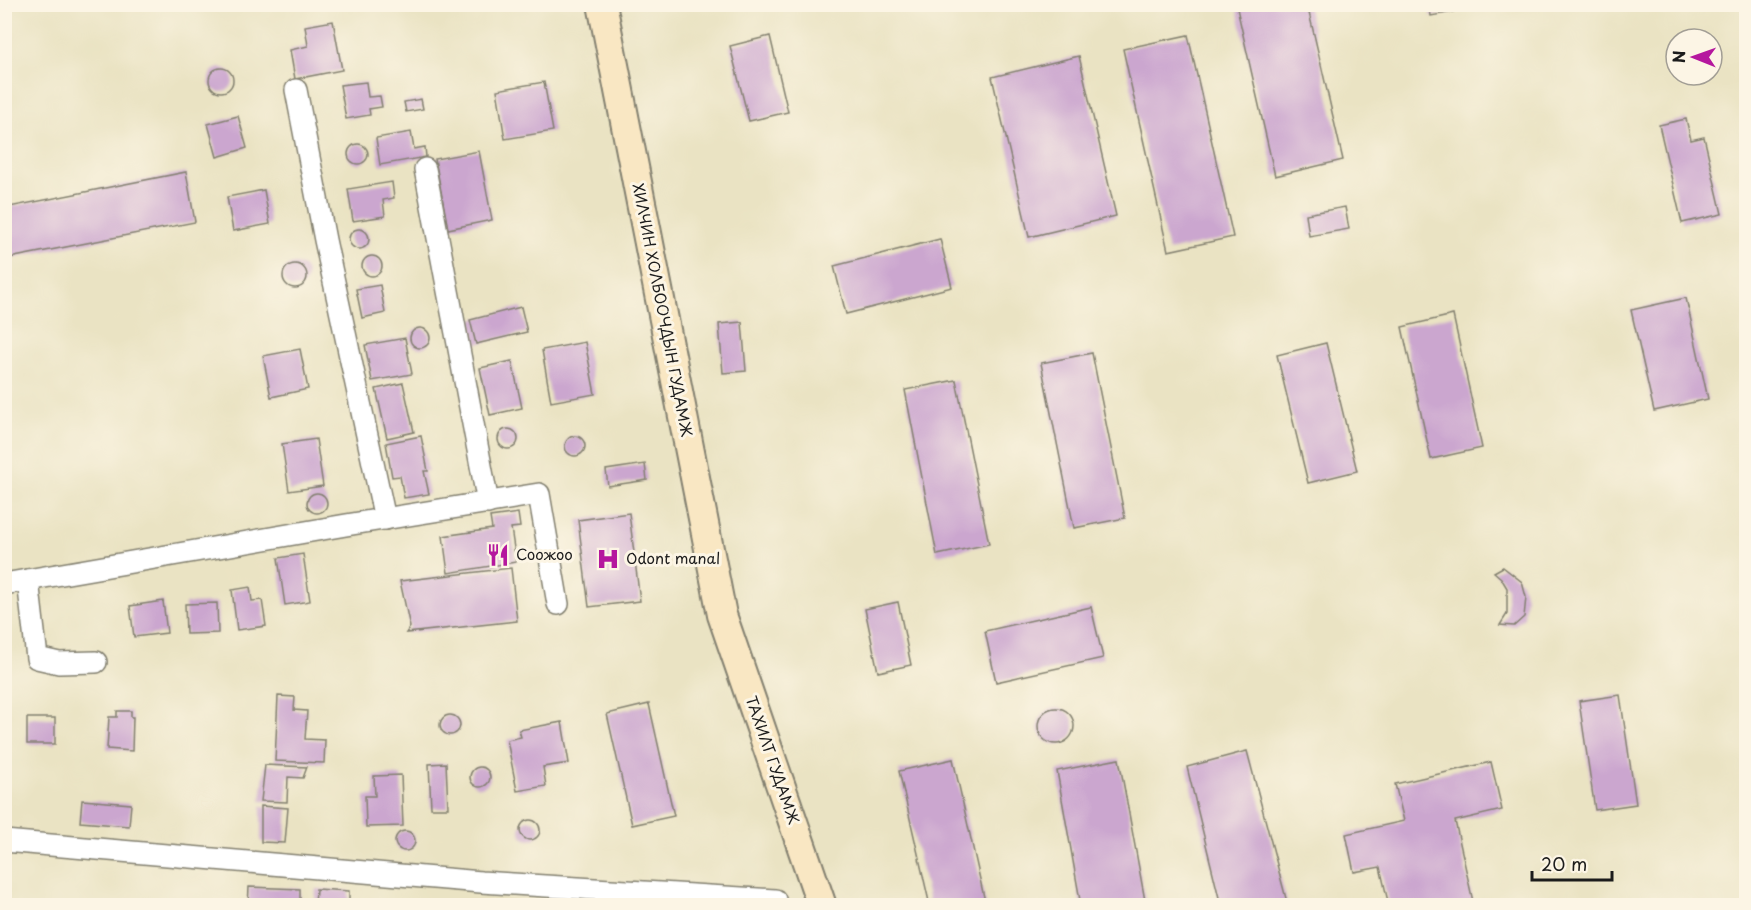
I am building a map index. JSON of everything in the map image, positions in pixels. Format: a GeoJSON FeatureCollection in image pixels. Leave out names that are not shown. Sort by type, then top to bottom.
{"type":"FeatureCollection","features":[{"type":"Feature","properties":{"kind":"main road","name":"ХИЛЧИН ХОЛБООЧДЫН ГУДАМЖ"},"geometry":{"type":"LineString","coordinates":[[602,4],[722,615]]}},
{"type":"Feature","properties":{"kind":"main road","name":"ТАХИЛТ ГУДАМЖ"},"geometry":{"type":"LineString","coordinates":[[722,615],[822,906]]}},
{"type":"Feature","properties":{"kind":"street"},"geometry":{"type":"LineString","coordinates":[[296,90],[325,240],[385,519]]}},
{"type":"Feature","properties":{"kind":"street"},"geometry":{"type":"LineString","coordinates":[[425,169],[488,503]]}},
{"type":"Feature","properties":{"kind":"street"},"geometry":{"type":"LineString","coordinates":[[4,584],[539,494],[558,604]]}},
{"type":"Feature","properties":{"kind":"street"},"geometry":{"type":"LineString","coordinates":[[28,580],[37,658],[59,663],[96,662]]}},
{"type":"Feature","properties":{"kind":"street"},"geometry":{"type":"LineString","coordinates":[[4,841],[481,882],[775,900],[777,906]]}},
{"type":"Feature","properties":{"kind":"building"},"geometry":{"type":"Polygon","coordinates":[[[448,4],[467,4],[467,6],[448,9],[448,4]]]}},
{"type":"Feature","properties":{"kind":"building"},"geometry":{"type":"Polygon","coordinates":[[[1236,4],[1307,4],[1343,160],[1275,176],[1236,4]]]}},
{"type":"Feature","properties":{"kind":"building"},"geometry":{"type":"Polygon","coordinates":[[[1429,5],[1452,5],[1453,12],[1431,16],[1429,5]]]}},
{"type":"Feature","properties":{"kind":"building"},"geometry":{"type":"Polygon","coordinates":[[[333,21],[342,70],[295,79],[290,50],[308,46],[305,26],[333,21]]]}},
{"type":"Feature","properties":{"kind":"building"},"geometry":{"type":"Polygon","coordinates":[[[1188,35],[1233,237],[1168,251],[1123,49],[1188,35]]]}},
{"type":"Feature","properties":{"kind":"building"},"geometry":{"type":"Polygon","coordinates":[[[770,36],[788,112],[749,121],[730,46],[770,36]]]}},
{"type":"Feature","properties":{"kind":"building"},"geometry":{"type":"Polygon","coordinates":[[[1079,56],[1116,216],[1029,237],[992,77],[1079,56]]]}},
{"type":"Feature","properties":{"kind":"building"},"geometry":{"type":"Polygon","coordinates":[[[221,68],[226,69],[232,75],[232,85],[226,91],[221,92],[216,91],[210,85],[209,80],[210,75],[216,69],[221,68]]]}},
{"type":"Feature","properties":{"kind":"building"},"geometry":{"type":"Polygon","coordinates":[[[366,82],[368,97],[380,96],[382,107],[369,109],[370,115],[346,119],[340,85],[366,82]]]}},
{"type":"Feature","properties":{"kind":"building"},"geometry":{"type":"Polygon","coordinates":[[[544,82],[553,131],[505,139],[497,90],[544,82]]]}},
{"type":"Feature","properties":{"kind":"building"},"geometry":{"type":"Polygon","coordinates":[[[421,99],[423,109],[406,112],[404,102],[421,99]]]}},
{"type":"Feature","properties":{"kind":"building"},"geometry":{"type":"Polygon","coordinates":[[[238,116],[247,148],[217,157],[208,124],[238,116]]]}},
{"type":"Feature","properties":{"kind":"building"},"geometry":{"type":"Polygon","coordinates":[[[1686,119],[1691,140],[1704,137],[1722,214],[1682,223],[1659,125],[1686,119]]]}},
{"type":"Feature","properties":{"kind":"building"},"geometry":{"type":"Polygon","coordinates":[[[411,132],[414,149],[425,147],[426,157],[380,165],[376,138],[411,132]]]}},
{"type":"Feature","properties":{"kind":"building"},"geometry":{"type":"Polygon","coordinates":[[[358,144],[365,147],[368,154],[365,161],[358,164],[351,161],[348,154],[351,147],[358,144]]]}},
{"type":"Feature","properties":{"kind":"building"},"geometry":{"type":"Polygon","coordinates":[[[479,151],[492,220],[448,229],[435,159],[479,151]]]}},
{"type":"Feature","properties":{"kind":"building"},"geometry":{"type":"Polygon","coordinates":[[[186,172],[195,222],[4,259],[4,208],[186,172]]]}},
{"type":"Feature","properties":{"kind":"building"},"geometry":{"type":"Polygon","coordinates":[[[392,182],[394,198],[383,200],[385,216],[353,221],[348,189],[392,182]]]}},
{"type":"Feature","properties":{"kind":"building"},"geometry":{"type":"Polygon","coordinates":[[[264,190],[270,224],[233,231],[227,197],[264,190]]]}},
{"type":"Feature","properties":{"kind":"building"},"geometry":{"type":"Polygon","coordinates":[[[1345,207],[1349,229],[1309,236],[1306,214],[1345,207]]]}},
{"type":"Feature","properties":{"kind":"building"},"geometry":{"type":"Polygon","coordinates":[[[359,229],[366,232],[369,239],[366,246],[359,249],[352,246],[349,239],[352,232],[359,229]]]}},
{"type":"Feature","properties":{"kind":"building"},"geometry":{"type":"Polygon","coordinates":[[[940,239],[952,287],[846,314],[834,266],[940,239]]]}},
{"type":"Feature","properties":{"kind":"building"},"geometry":{"type":"Polygon","coordinates":[[[372,256],[379,259],[382,266],[379,273],[372,276],[365,273],[362,266],[365,259],[372,256]]]}},
{"type":"Feature","properties":{"kind":"building"},"geometry":{"type":"Polygon","coordinates":[[[295,264],[300,265],[306,271],[306,281],[300,287],[295,288],[290,287],[284,281],[283,276],[284,271],[290,265],[295,264]]]}},
{"type":"Feature","properties":{"kind":"building"},"geometry":{"type":"Polygon","coordinates":[[[380,285],[385,313],[362,318],[356,289],[380,285]]]}},
{"type":"Feature","properties":{"kind":"building"},"geometry":{"type":"Polygon","coordinates":[[[1686,298],[1708,399],[1654,411],[1631,310],[1686,298]]]}},
{"type":"Feature","properties":{"kind":"building"},"geometry":{"type":"Polygon","coordinates":[[[521,307],[527,332],[476,344],[470,320],[521,307]]]}},
{"type":"Feature","properties":{"kind":"building"},"geometry":{"type":"Polygon","coordinates":[[[1453,315],[1482,448],[1431,459],[1402,327],[1453,315]]]}},
{"type":"Feature","properties":{"kind":"building"},"geometry":{"type":"Polygon","coordinates":[[[742,322],[746,371],[723,373],[719,324],[742,322]]]}},
{"type":"Feature","properties":{"kind":"building"},"geometry":{"type":"Polygon","coordinates":[[[420,328],[427,331],[430,338],[427,345],[420,348],[413,345],[410,338],[413,331],[420,328]]]}},
{"type":"Feature","properties":{"kind":"building"},"geometry":{"type":"Polygon","coordinates":[[[405,338],[412,374],[372,381],[365,345],[405,338]]]}},
{"type":"Feature","properties":{"kind":"building"},"geometry":{"type":"Polygon","coordinates":[[[585,342],[595,394],[551,402],[542,350],[585,342]]]}},
{"type":"Feature","properties":{"kind":"building"},"geometry":{"type":"Polygon","coordinates":[[[1326,343],[1357,471],[1308,483],[1277,355],[1326,343]]]}},
{"type":"Feature","properties":{"kind":"building"},"geometry":{"type":"Polygon","coordinates":[[[300,349],[308,389],[271,397],[263,356],[300,349]]]}},
{"type":"Feature","properties":{"kind":"building"},"geometry":{"type":"Polygon","coordinates":[[[1092,353],[1125,518],[1074,528],[1041,363],[1092,353]]]}},
{"type":"Feature","properties":{"kind":"building"},"geometry":{"type":"Polygon","coordinates":[[[512,361],[522,408],[490,415],[480,368],[512,361]]]}},
{"type":"Feature","properties":{"kind":"building"},"geometry":{"type":"Polygon","coordinates":[[[956,380],[989,544],[937,555],[905,390],[956,380]]]}},
{"type":"Feature","properties":{"kind":"building"},"geometry":{"type":"Polygon","coordinates":[[[403,383],[414,432],[387,438],[376,389],[403,383]]]}},
{"type":"Feature","properties":{"kind":"building"},"geometry":{"type":"Polygon","coordinates":[[[504,429],[512,429],[518,435],[518,443],[512,449],[504,449],[498,443],[498,435],[504,429]]]}},
{"type":"Feature","properties":{"kind":"building"},"geometry":{"type":"Polygon","coordinates":[[[421,436],[428,471],[424,471],[429,494],[404,498],[400,476],[392,477],[386,443],[421,436]]]}},
{"type":"Feature","properties":{"kind":"building"},"geometry":{"type":"Polygon","coordinates":[[[571,436],[579,436],[585,442],[585,450],[579,456],[571,456],[565,450],[565,442],[571,436]]]}},
{"type":"Feature","properties":{"kind":"building"},"geometry":{"type":"Polygon","coordinates":[[[316,439],[323,486],[289,491],[282,444],[316,439]]]}},
{"type":"Feature","properties":{"kind":"building"},"geometry":{"type":"Polygon","coordinates":[[[645,464],[647,480],[608,486],[606,470],[645,464]]]}},
{"type":"Feature","properties":{"kind":"building"},"geometry":{"type":"Polygon","coordinates":[[[317,493],[324,496],[327,503],[324,510],[317,513],[310,510],[307,503],[310,496],[317,493]]]}},
{"type":"Feature","properties":{"kind":"building"},"geometry":{"type":"Polygon","coordinates":[[[518,513],[520,527],[511,528],[516,562],[448,573],[443,536],[492,529],[490,517],[518,513]]]}},
{"type":"Feature","properties":{"kind":"building"},"geometry":{"type":"Polygon","coordinates":[[[629,513],[640,601],[589,607],[578,520],[629,513]]]}},
{"type":"Feature","properties":{"kind":"building"},"geometry":{"type":"Polygon","coordinates":[[[303,554],[310,601],[285,605],[278,558],[303,554]]]}},
{"type":"Feature","properties":{"kind":"building"},"geometry":{"type":"Polygon","coordinates":[[[1503,567],[1522,582],[1526,597],[1524,617],[1514,626],[1500,625],[1507,614],[1507,588],[1494,572],[1503,567]]]}},
{"type":"Feature","properties":{"kind":"building"},"geometry":{"type":"Polygon","coordinates":[[[511,568],[517,621],[406,633],[410,627],[400,581],[511,568]]]}},
{"type":"Feature","properties":{"kind":"building"},"geometry":{"type":"Polygon","coordinates":[[[250,587],[252,601],[262,600],[266,626],[237,630],[232,590],[250,587]]]}},
{"type":"Feature","properties":{"kind":"building"},"geometry":{"type":"Polygon","coordinates":[[[163,601],[167,633],[134,637],[130,606],[163,601]]]}},
{"type":"Feature","properties":{"kind":"building"},"geometry":{"type":"Polygon","coordinates":[[[898,602],[911,665],[878,672],[865,609],[898,602]]]}},
{"type":"Feature","properties":{"kind":"building"},"geometry":{"type":"Polygon","coordinates":[[[217,603],[218,633],[186,634],[185,604],[217,603]]]}},
{"type":"Feature","properties":{"kind":"building"},"geometry":{"type":"Polygon","coordinates":[[[1091,607],[1103,658],[996,682],[985,631],[1091,607]]]}},
{"type":"Feature","properties":{"kind":"building"},"geometry":{"type":"Polygon","coordinates":[[[1620,695],[1636,804],[1595,810],[1579,701],[1620,695]]]}},
{"type":"Feature","properties":{"kind":"building"},"geometry":{"type":"Polygon","coordinates":[[[278,696],[295,697],[294,710],[307,711],[305,739],[325,740],[324,763],[275,761],[278,696]]]}},
{"type":"Feature","properties":{"kind":"building"},"geometry":{"type":"Polygon","coordinates":[[[649,704],[674,816],[632,825],[607,714],[649,704]]]}},
{"type":"Feature","properties":{"kind":"building"},"geometry":{"type":"Polygon","coordinates":[[[1056,708],[1069,713],[1074,726],[1069,739],[1056,744],[1043,739],[1038,726],[1043,713],[1056,708]]]}},
{"type":"Feature","properties":{"kind":"building"},"geometry":{"type":"Polygon","coordinates":[[[117,711],[131,711],[131,717],[133,717],[132,751],[107,749],[109,717],[117,717],[117,711]]]}},
{"type":"Feature","properties":{"kind":"building"},"geometry":{"type":"Polygon","coordinates":[[[450,715],[457,718],[460,725],[457,732],[450,735],[443,732],[440,725],[443,718],[450,715]]]}},
{"type":"Feature","properties":{"kind":"building"},"geometry":{"type":"Polygon","coordinates":[[[27,718],[55,718],[55,744],[27,744],[27,718]]]}},
{"type":"Feature","properties":{"kind":"building"},"geometry":{"type":"Polygon","coordinates":[[[562,722],[569,763],[543,767],[546,786],[517,791],[507,740],[521,737],[519,730],[562,722]]]}},
{"type":"Feature","properties":{"kind":"building"},"geometry":{"type":"Polygon","coordinates":[[[1247,751],[1288,906],[1221,906],[1187,767],[1247,751]]]}},
{"type":"Feature","properties":{"kind":"building"},"geometry":{"type":"Polygon","coordinates":[[[953,759],[986,906],[930,906],[899,771],[953,759]]]}},
{"type":"Feature","properties":{"kind":"building"},"geometry":{"type":"Polygon","coordinates":[[[1119,759],[1146,906],[1081,906],[1057,771],[1119,759]]]}},
{"type":"Feature","properties":{"kind":"building"},"geometry":{"type":"Polygon","coordinates":[[[1491,762],[1502,810],[1455,821],[1474,906],[1389,906],[1380,867],[1354,872],[1346,834],[1404,821],[1395,784],[1491,762]]]}},
{"type":"Feature","properties":{"kind":"building"},"geometry":{"type":"Polygon","coordinates":[[[446,763],[448,808],[431,808],[429,764],[446,763]]]}},
{"type":"Feature","properties":{"kind":"building"},"geometry":{"type":"Polygon","coordinates":[[[265,765],[307,767],[303,778],[288,777],[287,802],[261,801],[265,765]]]}},
{"type":"Feature","properties":{"kind":"building"},"geometry":{"type":"Polygon","coordinates":[[[480,767],[487,770],[490,777],[487,784],[480,787],[473,784],[470,777],[473,770],[480,767]]]}},
{"type":"Feature","properties":{"kind":"building"},"geometry":{"type":"Polygon","coordinates":[[[401,775],[403,826],[366,827],[365,796],[375,796],[374,776],[401,775]]]}},
{"type":"Feature","properties":{"kind":"building"},"geometry":{"type":"Polygon","coordinates":[[[82,800],[131,804],[129,826],[80,822],[82,800]]]}},
{"type":"Feature","properties":{"kind":"building"},"geometry":{"type":"Polygon","coordinates":[[[261,806],[288,808],[285,843],[261,842],[261,806]]]}},
{"type":"Feature","properties":{"kind":"building"},"geometry":{"type":"Polygon","coordinates":[[[530,820],[537,823],[540,830],[537,837],[530,840],[523,837],[520,830],[523,823],[530,820]]]}},
{"type":"Feature","properties":{"kind":"building"},"geometry":{"type":"Polygon","coordinates":[[[405,831],[412,834],[415,841],[412,848],[405,851],[398,848],[395,841],[398,834],[405,831]]]}},
{"type":"Feature","properties":{"kind":"building"},"geometry":{"type":"Polygon","coordinates":[[[249,887],[300,889],[300,906],[248,906],[249,887]]]}},
{"type":"Feature","properties":{"kind":"building"},"geometry":{"type":"Polygon","coordinates":[[[316,889],[349,891],[349,906],[315,906],[316,889]]]}},
{"type":"Feature","properties":{"kind":"place","name":"Соожоо"},"geometry":{"type":"Point","coordinates":[498,555]}},
{"type":"Feature","properties":{"kind":"place","name":"Odont manal"},"geometry":{"type":"Point","coordinates":[608,559]}}]}
